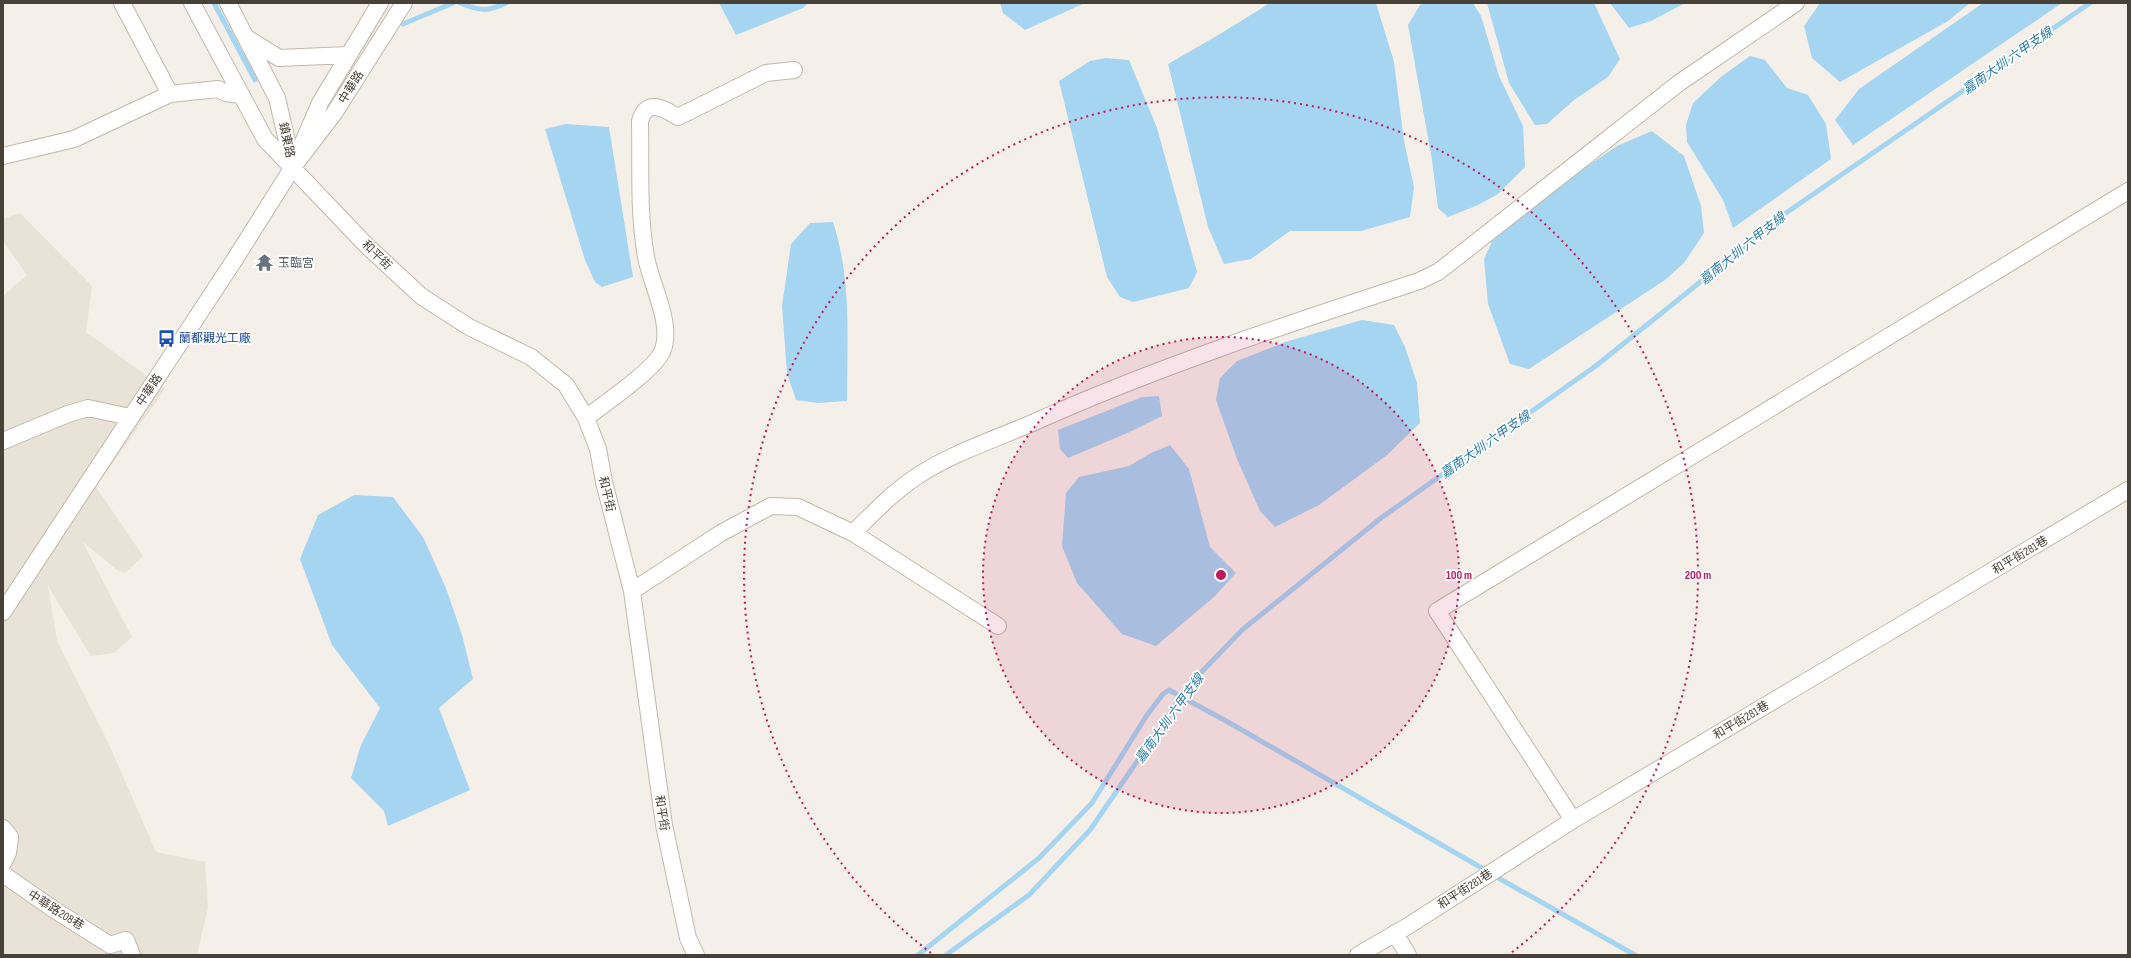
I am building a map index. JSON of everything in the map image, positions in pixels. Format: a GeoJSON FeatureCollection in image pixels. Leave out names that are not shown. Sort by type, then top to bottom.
{"type":"FeatureCollection","features":[{"type":"Feature","properties":{"kind":"street"},"geometry":{"type":"LineString","coordinates":[[122,3],[170,94]]}},
{"type":"Feature","properties":{"kind":"street","name":"鎮東路"},"geometry":{"type":"LineString","coordinates":[[192,3],[240,95],[265,139],[293,167]]}},
{"type":"Feature","properties":{"kind":"street","name":"鎮東路"},"geometry":{"type":"LineString","coordinates":[[228,3],[278,98],[293,167]]}},
{"type":"Feature","properties":{"kind":"street","name":"中華路"},"geometry":{"type":"LineString","coordinates":[[293,167],[320,103],[347,55],[380,3]]}},
{"type":"Feature","properties":{"kind":"street","name":"中華路"},"geometry":{"type":"LineString","coordinates":[[3,612],[231,265],[293,167],[335,112],[404,3]]}},
{"type":"Feature","properties":{"kind":"street"},"geometry":{"type":"LineString","coordinates":[[853,533],[893,493],[918,475],[949,459],[1085,399],[1203,355],[1419,281],[1438,272],[1679,83],[1796,3]]}},
{"type":"Feature","properties":{"kind":"street"},"geometry":{"type":"LineString","coordinates":[[247,38],[279,58],[347,55]]}},
{"type":"Feature","properties":{"kind":"street"},"geometry":{"type":"LineString","coordinates":[[586,418],[647,369],[662,352],[665,341],[661,309],[646,258],[639,192],[640,121],[642,115],[652,107],[660,107],[678,117],[766,73],[794,70]]}},
{"type":"Feature","properties":{"kind":"street"},"geometry":{"type":"LineString","coordinates":[[3,156],[74,139],[170,94],[218,89],[226,93],[240,95]]}},
{"type":"Feature","properties":{"kind":"street","name":"和平街"},"geometry":{"type":"LineString","coordinates":[[293,167],[367,246],[421,296],[469,328],[531,357],[566,385],[586,418],[598,449],[604,482],[632,591],[664,825],[688,938],[696,955]]}},
{"type":"Feature","properties":{"kind":"street"},"geometry":{"type":"LineString","coordinates":[[1573,820],[1437,611],[2128,191]]}},
{"type":"Feature","properties":{"kind":"street"},"geometry":{"type":"LineString","coordinates":[[3,441],[68,414],[88,408],[130,417]]}},
{"type":"Feature","properties":{"kind":"street","name":"和平街281巷"},"geometry":{"type":"LineString","coordinates":[[1358,955],[1573,820],[2128,490]]}},
{"type":"Feature","properties":{"kind":"street"},"geometry":{"type":"LineString","coordinates":[[632,591],[721,533],[771,506],[798,507],[853,533],[998,626]]}},
{"type":"Feature","properties":{"kind":"street"},"geometry":{"type":"LineString","coordinates":[[3,828],[10,837],[8,853],[3,863]]}},
{"type":"Feature","properties":{"kind":"street","name":"中華路208巷"},"geometry":{"type":"LineString","coordinates":[[3,874],[109,950]]}},
{"type":"Feature","properties":{"kind":"street"},"geometry":{"type":"LineString","coordinates":[[1395,933],[1408,955]]}},
{"type":"Feature","properties":{"kind":"street"},"geometry":{"type":"LineString","coordinates":[[109,950],[126,940],[132,955]]}},
{"type":"Feature","properties":{"kind":"shaded area"},"geometry":{"type":"Polygon","coordinates":[[[20,213],[92,286],[86,332],[165,389],[96,487],[143,556],[125,573],[117,570],[82,541],[132,637],[114,653],[91,656],[48,586],[57,641],[107,740],[156,852],[205,862],[208,908],[197,955],[3,955],[3,296],[27,275],[3,241],[3,219],[20,213]]]}},
{"type":"Feature","properties":{"kind":"water"},"geometry":{"type":"Polygon","coordinates":[[[719,3],[808,3],[803,8],[736,35],[719,3]]]}},
{"type":"Feature","properties":{"kind":"water"},"geometry":{"type":"Polygon","coordinates":[[[1000,3],[1085,3],[1025,30],[1003,13],[1000,3]]]}},
{"type":"Feature","properties":{"kind":"water"},"geometry":{"type":"Polygon","coordinates":[[[1270,3],[1376,3],[1394,62],[1404,141],[1414,187],[1410,217],[1361,231],[1290,231],[1251,259],[1224,264],[1208,227],[1168,64],[1270,3]]]}},
{"type":"Feature","properties":{"kind":"water"},"geometry":{"type":"Polygon","coordinates":[[[1425,3],[1473,3],[1481,16],[1499,76],[1523,126],[1525,167],[1498,194],[1478,205],[1448,217],[1438,208],[1432,160],[1408,25],[1420,5],[1425,3]]]}},
{"type":"Feature","properties":{"kind":"water"},"geometry":{"type":"Polygon","coordinates":[[[1487,3],[1594,3],[1620,59],[1608,77],[1574,100],[1547,124],[1535,125],[1509,83],[1487,3]]]}},
{"type":"Feature","properties":{"kind":"water"},"geometry":{"type":"Polygon","coordinates":[[[1610,3],[1685,3],[1651,21],[1629,28],[1610,3]]]}},
{"type":"Feature","properties":{"kind":"water"},"geometry":{"type":"Polygon","coordinates":[[[1820,3],[1970,3],[1948,21],[1840,82],[1812,58],[1804,26],[1820,3]]]}},
{"type":"Feature","properties":{"kind":"water"},"geometry":{"type":"Polygon","coordinates":[[[1983,3],[2062,3],[1853,145],[1835,120],[1859,89],[1983,3]]]}},
{"type":"Feature","properties":{"kind":"water"},"geometry":{"type":"Polygon","coordinates":[[[1750,56],[1765,60],[1787,88],[1808,95],[1826,124],[1831,159],[1733,228],[1723,200],[1687,142],[1686,125],[1693,103],[1722,76],[1750,56]]]}},
{"type":"Feature","properties":{"kind":"water"},"geometry":{"type":"Polygon","coordinates":[[[1106,58],[1129,60],[1157,128],[1197,272],[1189,288],[1133,302],[1120,297],[1107,277],[1059,81],[1090,61],[1106,58]]]}},
{"type":"Feature","properties":{"kind":"water"},"geometry":{"type":"Polygon","coordinates":[[[566,124],[609,127],[633,277],[602,287],[595,282],[585,260],[545,129],[566,124]]]}},
{"type":"Feature","properties":{"kind":"water"},"geometry":{"type":"Polygon","coordinates":[[[1652,131],[1684,156],[1701,206],[1704,233],[1684,263],[1665,280],[1529,369],[1510,364],[1488,304],[1484,259],[1493,239],[1548,193],[1617,146],[1652,131]]]}},
{"type":"Feature","properties":{"kind":"water"},"geometry":{"type":"Polygon","coordinates":[[[833,222],[839,244],[846,288],[848,333],[847,401],[818,403],[796,400],[787,373],[782,306],[791,244],[810,223],[833,222]]]}},
{"type":"Feature","properties":{"kind":"water"},"geometry":{"type":"Polygon","coordinates":[[[1362,320],[1394,325],[1405,347],[1417,383],[1420,423],[1387,455],[1319,505],[1275,527],[1260,511],[1237,459],[1216,400],[1220,378],[1237,361],[1285,342],[1362,320]]]}},
{"type":"Feature","properties":{"kind":"water"},"geometry":{"type":"Polygon","coordinates":[[[1159,396],[1162,416],[1132,431],[1068,458],[1060,449],[1058,430],[1142,397],[1159,396]]]}},
{"type":"Feature","properties":{"kind":"water"},"geometry":{"type":"Polygon","coordinates":[[[1170,445],[1189,469],[1210,547],[1236,573],[1214,597],[1156,646],[1122,634],[1077,583],[1062,546],[1066,493],[1079,477],[1129,466],[1151,453],[1170,445]]]}},
{"type":"Feature","properties":{"kind":"water"},"geometry":{"type":"Polygon","coordinates":[[[354,495],[393,497],[423,537],[446,588],[462,635],[473,679],[439,708],[470,790],[388,826],[384,811],[351,778],[361,745],[380,708],[332,645],[300,559],[318,515],[354,495]]]}},
{"type":"Feature","properties":{"kind":"waterway"},"geometry":{"type":"LineString","coordinates":[[214,3],[255,80]]}},
{"type":"Feature","properties":{"kind":"waterway"},"geometry":{"type":"LineString","coordinates":[[403,24],[453,3]]}},
{"type":"Feature","properties":{"kind":"waterway"},"geometry":{"type":"LineString","coordinates":[[460,3],[478,9],[494,8],[506,3]]}},
{"type":"Feature","properties":{"kind":"waterway","name":"嘉南大圳 六甲支線"},"geometry":{"type":"LineString","coordinates":[[946,955],[1029,895],[1090,830],[1190,684],[1242,630],[1381,518],[1597,365],[1786,213],[2090,3]]}},
{"type":"Feature","properties":{"kind":"waterway"},"geometry":{"type":"LineString","coordinates":[[918,955],[1039,858],[1092,803],[1147,715],[1163,694],[1169,690],[1228,722],[1487,871]]}},
{"type":"Feature","properties":{"kind":"waterway"},"geometry":{"type":"LineString","coordinates":[[1493,875],[1635,955]]}},
{"type":"Feature","properties":{"kind":"place","name":"玉臨宮"},"geometry":{"type":"Point","coordinates":[265,263]}},
{"type":"Feature","properties":{"kind":"place","name":"蘭都觀光工廠"},"geometry":{"type":"Point","coordinates":[166,338]}}]}
